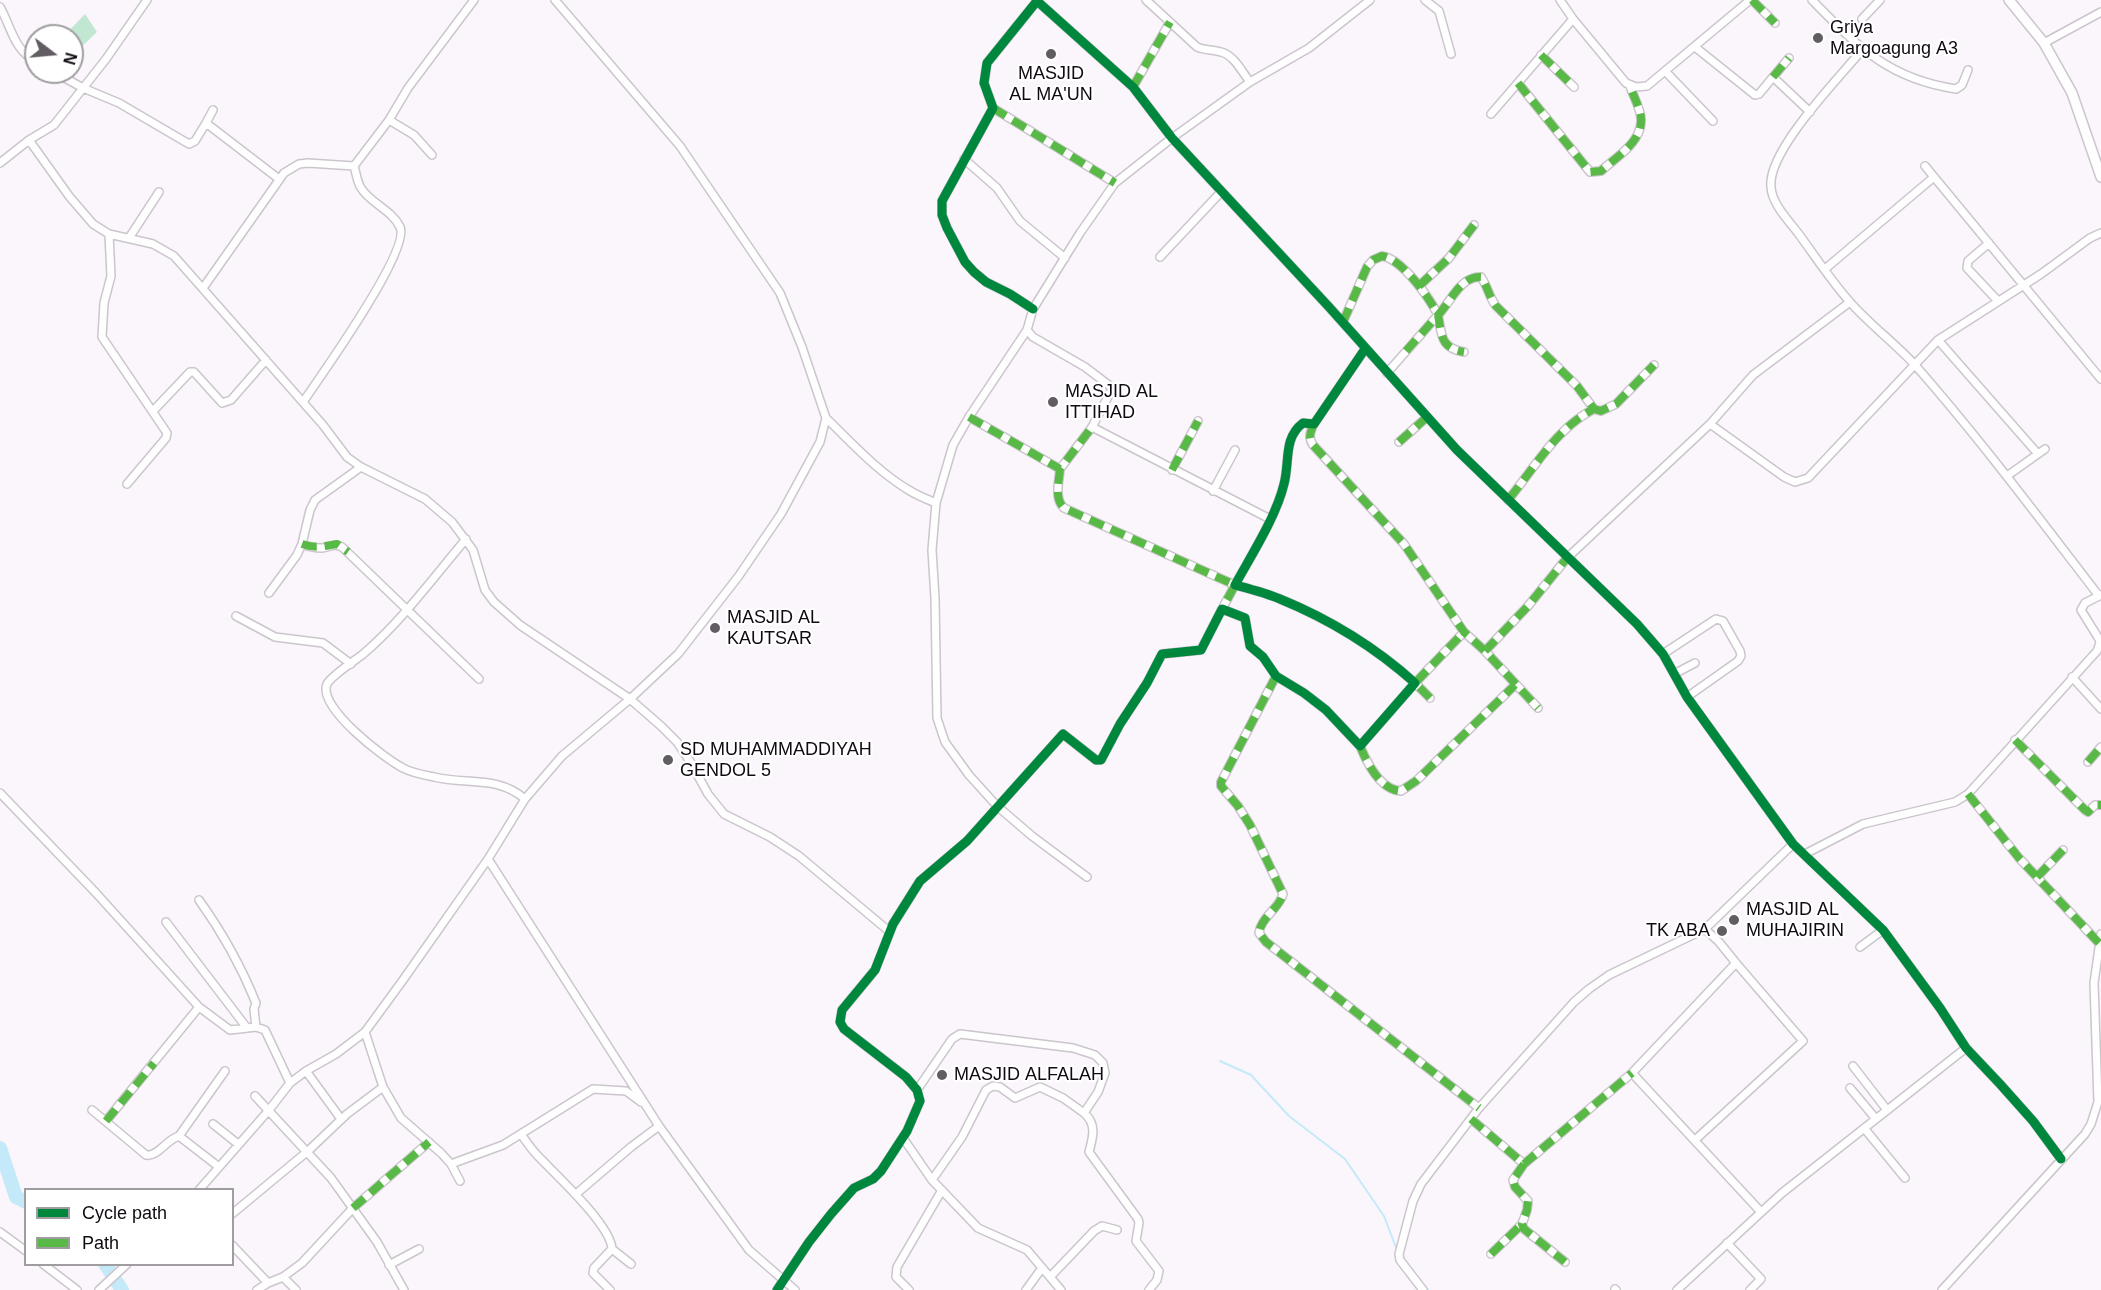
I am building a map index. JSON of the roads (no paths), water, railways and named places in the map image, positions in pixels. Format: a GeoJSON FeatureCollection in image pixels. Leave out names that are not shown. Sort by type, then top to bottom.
{"type":"FeatureCollection","features":[{"type":"Feature","properties":{"kind":"street"},"geometry":{"type":"LineString","coordinates":[[0,163],[29,140],[54,125],[106,59],[147,0]]}},
{"type":"Feature","properties":{"kind":"street"},"geometry":{"type":"LineString","coordinates":[[354,166],[389,120],[408,88],[474,0]]}},
{"type":"Feature","properties":{"kind":"street"},"geometry":{"type":"LineString","coordinates":[[555,0],[680,146],[780,293],[802,347],[826,418],[870,462],[890,478],[936,504]]}},
{"type":"Feature","properties":{"kind":"street"},"geometry":{"type":"LineString","coordinates":[[1146,0],[1197,47],[1206,51],[1223,52],[1231,57],[1250,82]]}},
{"type":"Feature","properties":{"kind":"street"},"geometry":{"type":"LineString","coordinates":[[1087,877],[1032,836],[997,806],[969,775],[945,742],[937,718],[932,550],[936,504],[953,445],[1027,330],[1033,309],[1115,183],[1172,138],[1250,82],[1309,48],[1370,0]]}},
{"type":"Feature","properties":{"kind":"street"},"geometry":{"type":"LineString","coordinates":[[1425,0],[1439,11],[1451,54]]}},
{"type":"Feature","properties":{"kind":"street"},"geometry":{"type":"LineString","coordinates":[[1518,83],[1590,172],[1600,171],[1632,144],[1639,132],[1642,120],[1630,86],[1573,19],[1560,0]]}},
{"type":"Feature","properties":{"kind":"street"},"geometry":{"type":"LineString","coordinates":[[1630,86],[1639,88],[1647,86],[1751,0],[1775,23]]}},
{"type":"Feature","properties":{"kind":"street"},"geometry":{"type":"LineString","coordinates":[[1812,0],[1862,50],[1895,70],[1949,88],[1959,87],[1968,70]]}},
{"type":"Feature","properties":{"kind":"street"},"geometry":{"type":"LineString","coordinates":[[1862,19],[1880,0]]}},
{"type":"Feature","properties":{"kind":"street"},"geometry":{"type":"LineString","coordinates":[[2009,0],[2044,43],[2073,93],[2101,177]]}},
{"type":"Feature","properties":{"kind":"street"},"geometry":{"type":"LineString","coordinates":[[1115,183],[993,108],[984,83],[987,63],[1038,1],[1133,87],[1172,138],[1343,322],[1457,450],[1637,624],[1663,654],[1687,697],[1793,844],[1883,930],[1940,1008],[1965,1048],[2033,1121],[2061,1159]]}},
{"type":"Feature","properties":{"kind":"street"},"geometry":{"type":"LineString","coordinates":[[0,7],[15,43],[24,52]]}},
{"type":"Feature","properties":{"kind":"street"},"geometry":{"type":"LineString","coordinates":[[2044,43],[2101,12]]}},
{"type":"Feature","properties":{"kind":"street"},"geometry":{"type":"LineString","coordinates":[[1491,114],[1573,19]]}},
{"type":"Feature","properties":{"kind":"street"},"geometry":{"type":"LineString","coordinates":[[1133,87],[1170,22]]}},
{"type":"Feature","properties":{"kind":"street"},"geometry":{"type":"LineString","coordinates":[[1695,46],[1755,95],[1759,94],[1789,58]]}},
{"type":"Feature","properties":{"kind":"street"},"geometry":{"type":"LineString","coordinates":[[1805,854],[1863,824],[1955,802],[1968,794],[2099,647],[2099,639],[2081,608],[2085,603],[2100,595],[2007,476],[1914,364],[1850,302],[1782,212],[1772,194],[1770,185],[1774,167],[1782,151],[1810,112],[1862,50]]}},
{"type":"Feature","properties":{"kind":"street"},"geometry":{"type":"LineString","coordinates":[[1541,55],[1574,87]]}},
{"type":"Feature","properties":{"kind":"street"},"geometry":{"type":"LineString","coordinates":[[1665,71],[1713,121]]}},
{"type":"Feature","properties":{"kind":"street"},"geometry":{"type":"LineString","coordinates":[[1773,77],[1810,112]]}},
{"type":"Feature","properties":{"kind":"street"},"geometry":{"type":"LineString","coordinates":[[76,84],[119,103],[189,144],[195,141],[213,110]]}},
{"type":"Feature","properties":{"kind":"street"},"geometry":{"type":"LineString","coordinates":[[993,108],[942,201],[942,215],[965,262],[974,272],[986,282],[1033,309]]}},
{"type":"Feature","properties":{"kind":"street"},"geometry":{"type":"LineString","coordinates":[[389,120],[414,135],[432,155]]}},
{"type":"Feature","properties":{"kind":"street"},"geometry":{"type":"LineString","coordinates":[[206,123],[279,179]]}},
{"type":"Feature","properties":{"kind":"street"},"geometry":{"type":"LineString","coordinates":[[29,140],[85,217],[108,234],[153,244],[174,256],[303,402],[347,457],[361,467],[424,499],[442,512],[473,550],[485,590],[494,602],[520,625],[630,699],[677,742],[708,794],[724,814],[770,837],[799,856],[890,932]]}},
{"type":"Feature","properties":{"kind":"street"},"geometry":{"type":"LineString","coordinates":[[964,159],[998,189],[1020,221],[1065,258]]}},
{"type":"Feature","properties":{"kind":"street"},"geometry":{"type":"LineString","coordinates":[[203,288],[284,173],[299,164],[354,166]]}},
{"type":"Feature","properties":{"kind":"street"},"geometry":{"type":"LineString","coordinates":[[303,402],[376,291],[402,238],[400,227],[393,218],[360,187],[354,166]]}},
{"type":"Feature","properties":{"kind":"street"},"geometry":{"type":"LineString","coordinates":[[1925,166],[2101,379]]}},
{"type":"Feature","properties":{"kind":"street"},"geometry":{"type":"LineString","coordinates":[[1825,268],[1934,177]]}},
{"type":"Feature","properties":{"kind":"street"},"geometry":{"type":"LineString","coordinates":[[129,238],[159,192]]}},
{"type":"Feature","properties":{"kind":"street"},"geometry":{"type":"LineString","coordinates":[[1160,257],[1221,192]]}},
{"type":"Feature","properties":{"kind":"street"},"geometry":{"type":"LineString","coordinates":[[1419,286],[1449,258],[1474,225]]}},
{"type":"Feature","properties":{"kind":"street"},"geometry":{"type":"LineString","coordinates":[[1710,424],[1784,477],[1795,482],[1808,478],[1938,340],[2042,274],[2090,238],[2101,233]]}},
{"type":"Feature","properties":{"kind":"street"},"geometry":{"type":"LineString","coordinates":[[108,234],[111,276],[104,303],[102,337],[167,433],[166,438],[127,484]]}},
{"type":"Feature","properties":{"kind":"street"},"geometry":{"type":"LineString","coordinates":[[1989,243],[1968,261],[1967,266],[1998,300]]}},
{"type":"Feature","properties":{"kind":"street"},"geometry":{"type":"LineString","coordinates":[[1343,322],[1367,267],[1373,260],[1382,256],[1395,262],[1432,302],[1447,347],[1464,352]]}},
{"type":"Feature","properties":{"kind":"street"},"geometry":{"type":"LineString","coordinates":[[1387,373],[1464,282],[1474,277],[1481,278],[1487,285],[1489,298],[1577,386],[1594,409],[1601,411],[1616,404],[1654,364]]}},
{"type":"Feature","properties":{"kind":"street"},"geometry":{"type":"LineString","coordinates":[[1485,651],[1528,606],[1567,558],[1710,424],[1753,375],[1850,302]]}},
{"type":"Feature","properties":{"kind":"street"},"geometry":{"type":"LineString","coordinates":[[1027,330],[1033,337],[1085,367],[1112,389],[1092,427],[1060,469],[1058,497],[1064,508],[1235,585],[1280,599],[1329,623],[1376,650],[1430,698]]}},
{"type":"Feature","properties":{"kind":"street"},"geometry":{"type":"LineString","coordinates":[[1938,340],[2038,454]]}},
{"type":"Feature","properties":{"kind":"street"},"geometry":{"type":"LineString","coordinates":[[1365,348],[1314,424],[1310,432],[1310,440],[1404,544],[1464,632],[1538,708]]}},
{"type":"Feature","properties":{"kind":"street"},"geometry":{"type":"LineString","coordinates":[[153,411],[190,372],[194,372],[222,403],[231,400],[266,360]]}},
{"type":"Feature","properties":{"kind":"street"},"geometry":{"type":"LineString","coordinates":[[1508,500],[1564,430],[1582,415],[1594,409]]}},
{"type":"Feature","properties":{"kind":"street"},"geometry":{"type":"LineString","coordinates":[[969,417],[1060,469]]}},
{"type":"Feature","properties":{"kind":"street"},"geometry":{"type":"LineString","coordinates":[[1399,442],[1427,417]]}},
{"type":"Feature","properties":{"kind":"street"},"geometry":{"type":"LineString","coordinates":[[201,1188],[290,1083],[336,1054],[365,1032],[488,859],[525,799],[562,756],[630,699],[678,654],[738,577],[782,513],[820,442],[826,418]]}},
{"type":"Feature","properties":{"kind":"street"},"geometry":{"type":"LineString","coordinates":[[1172,470],[1198,420]]}},
{"type":"Feature","properties":{"kind":"street"},"geometry":{"type":"LineString","coordinates":[[777,1290],[809,1242],[854,1188],[873,1179],[881,1171],[903,1138],[920,1101],[917,1090],[906,1077],[844,1029],[840,1022],[842,1010],[875,970],[900,909],[920,880],[967,841],[1064,734],[1096,760],[1101,760],[1162,654],[1201,650],[1270,519],[1284,484],[1286,460],[1297,428],[1303,423],[1314,424]]}},
{"type":"Feature","properties":{"kind":"street"},"geometry":{"type":"LineString","coordinates":[[1092,427],[1270,519]]}},
{"type":"Feature","properties":{"kind":"street"},"geometry":{"type":"LineString","coordinates":[[2007,476],[2044,449]]}},
{"type":"Feature","properties":{"kind":"street"},"geometry":{"type":"LineString","coordinates":[[1214,491],[1235,450]]}},
{"type":"Feature","properties":{"kind":"street"},"geometry":{"type":"LineString","coordinates":[[269,593],[297,555],[315,500],[361,467]]}},
{"type":"Feature","properties":{"kind":"street"},"geometry":{"type":"LineString","coordinates":[[466,539],[377,642],[327,684],[326,691],[337,713],[351,728],[389,761],[405,770],[436,778],[503,785],[525,799]]}},
{"type":"Feature","properties":{"kind":"street"},"geometry":{"type":"LineString","coordinates":[[302,544],[313,548],[326,548],[333,544],[342,546],[479,679]]}},
{"type":"Feature","properties":{"kind":"street"},"geometry":{"type":"LineString","coordinates":[[1222,609],[1245,618],[1250,646],[1263,657],[1276,676],[1326,710],[1360,746],[1370,768],[1392,789],[1401,791],[1416,781],[1515,685]]}},
{"type":"Feature","properties":{"kind":"street"},"geometry":{"type":"LineString","coordinates":[[236,616],[275,637],[323,643],[351,664]]}},
{"type":"Feature","properties":{"kind":"street"},"geometry":{"type":"LineString","coordinates":[[1663,654],[1718,619],[1723,621],[1740,651],[1741,656],[1738,661],[1687,697]]}},
{"type":"Feature","properties":{"kind":"street"},"geometry":{"type":"LineString","coordinates":[[1360,746],[1415,683],[1464,632]]}},
{"type":"Feature","properties":{"kind":"street"},"geometry":{"type":"LineString","coordinates":[[1674,674],[1695,663]]}},
{"type":"Feature","properties":{"kind":"street"},"geometry":{"type":"LineString","coordinates":[[1276,676],[1221,782],[1221,786],[1250,825],[1283,894],[1278,905],[1260,927],[1259,933],[1266,942],[1479,1108]]}},
{"type":"Feature","properties":{"kind":"street"},"geometry":{"type":"LineString","coordinates":[[2072,677],[2101,709]]}},
{"type":"Feature","properties":{"kind":"street"},"geometry":{"type":"LineString","coordinates":[[2015,740],[2087,812],[2097,804],[2101,805]]}},
{"type":"Feature","properties":{"kind":"street"},"geometry":{"type":"LineString","coordinates":[[2088,762],[2101,747]]}},
{"type":"Feature","properties":{"kind":"street"},"geometry":{"type":"LineString","coordinates":[[0,793],[96,893],[199,1007],[230,1030],[256,1027],[265,1029],[290,1083]]}},
{"type":"Feature","properties":{"kind":"street"},"geometry":{"type":"LineString","coordinates":[[1968,794],[2037,877],[2099,943]]}},
{"type":"Feature","properties":{"kind":"street"},"geometry":{"type":"LineString","coordinates":[[1423,1290],[1400,1260],[1400,1245],[1417,1192],[1479,1108],[1574,1002],[1589,989],[1609,975],[1705,928],[1793,844]]}},
{"type":"Feature","properties":{"kind":"street"},"geometry":{"type":"LineString","coordinates":[[2037,877],[2063,850]]}},
{"type":"Feature","properties":{"kind":"street"},"geometry":{"type":"LineString","coordinates":[[488,859],[659,1126],[749,1250],[795,1290]]}},
{"type":"Feature","properties":{"kind":"street"},"geometry":{"type":"LineString","coordinates":[[199,900],[246,978],[256,1003],[254,1009],[256,1027]]}},
{"type":"Feature","properties":{"kind":"street"},"geometry":{"type":"LineString","coordinates":[[166,921],[247,1028]]}},
{"type":"Feature","properties":{"kind":"street"},"geometry":{"type":"LineString","coordinates":[[1695,1140],[1803,1041],[1705,928]]}},
{"type":"Feature","properties":{"kind":"street"},"geometry":{"type":"LineString","coordinates":[[1860,947],[1883,930]]}},
{"type":"Feature","properties":{"kind":"street"},"geometry":{"type":"LineString","coordinates":[[1942,1290],[2085,1134],[2091,1124],[2098,1102],[2094,983],[2101,934]]}},
{"type":"Feature","properties":{"kind":"street"},"geometry":{"type":"LineString","coordinates":[[1491,1254],[1522,1224],[1528,1201],[1515,1187],[1513,1180],[1524,1164],[1632,1073],[1736,963]]}},
{"type":"Feature","properties":{"kind":"street"},"geometry":{"type":"LineString","coordinates":[[106,1121],[199,1007]]}},
{"type":"Feature","properties":{"kind":"street"},"geometry":{"type":"LineString","coordinates":[[365,1032],[383,1087],[401,1118],[451,1164],[460,1181]]}},
{"type":"Feature","properties":{"kind":"street"},"geometry":{"type":"LineString","coordinates":[[917,1090],[952,1040],[960,1034],[1073,1048],[1095,1055],[1103,1063],[1105,1073],[1098,1092],[1084,1113]]}},
{"type":"Feature","properties":{"kind":"street"},"geometry":{"type":"LineString","coordinates":[[1677,1290],[1761,1212],[1965,1048]]}},
{"type":"Feature","properties":{"kind":"street"},"geometry":{"type":"LineString","coordinates":[[1853,1066],[1887,1110]]}},
{"type":"Feature","properties":{"kind":"street"},"geometry":{"type":"LineString","coordinates":[[92,1110],[148,1156],[154,1155],[172,1138],[179,1136],[225,1071]]}},
{"type":"Feature","properties":{"kind":"street"},"geometry":{"type":"LineString","coordinates":[[306,1071],[341,1119]]}},
{"type":"Feature","properties":{"kind":"street"},"geometry":{"type":"LineString","coordinates":[[1632,1073],[1761,1212]]}},
{"type":"Feature","properties":{"kind":"street"},"geometry":{"type":"LineString","coordinates":[[932,1180],[962,1137],[986,1090],[993,1086],[1000,1087],[1015,1098],[1040,1087],[1057,1095],[1090,1119],[1093,1125],[1089,1152],[1138,1219],[1136,1241],[1155,1263],[1158,1276],[1149,1290]]}},
{"type":"Feature","properties":{"kind":"street"},"geometry":{"type":"LineString","coordinates":[[234,1212],[308,1151],[341,1119],[383,1087]]}},
{"type":"Feature","properties":{"kind":"street"},"geometry":{"type":"LineString","coordinates":[[1850,1088],[1876,1119]]}},
{"type":"Feature","properties":{"kind":"street"},"geometry":{"type":"LineString","coordinates":[[451,1164],[503,1145],[593,1089],[626,1091],[645,1105]]}},
{"type":"Feature","properties":{"kind":"street"},"geometry":{"type":"LineString","coordinates":[[255,1096],[331,1178],[377,1242],[404,1290]]}},
{"type":"Feature","properties":{"kind":"street"},"geometry":{"type":"LineString","coordinates":[[1471,1119],[1524,1164]]}},
{"type":"Feature","properties":{"kind":"street"},"geometry":{"type":"LineString","coordinates":[[213,1124],[238,1144]]}},
{"type":"Feature","properties":{"kind":"street"},"geometry":{"type":"LineString","coordinates":[[576,1194],[659,1126]]}},
{"type":"Feature","properties":{"kind":"street"},"geometry":{"type":"LineString","coordinates":[[1864,1128],[1905,1178]]}},
{"type":"Feature","properties":{"kind":"street"},"geometry":{"type":"LineString","coordinates":[[521,1134],[535,1154],[576,1194],[608,1235],[612,1249],[632,1264]]}},
{"type":"Feature","properties":{"kind":"street"},"geometry":{"type":"LineString","coordinates":[[179,1136],[219,1167]]}},
{"type":"Feature","properties":{"kind":"street"},"geometry":{"type":"LineString","coordinates":[[903,1138],[932,1180],[978,1228],[1027,1250],[1061,1290]]}},
{"type":"Feature","properties":{"kind":"street"},"geometry":{"type":"LineString","coordinates":[[257,1290],[283,1277],[302,1263],[353,1208],[429,1142]]}},
{"type":"Feature","properties":{"kind":"street"},"geometry":{"type":"LineString","coordinates":[[909,1290],[896,1277],[897,1267],[942,1190]]}},
{"type":"Feature","properties":{"kind":"street"},"geometry":{"type":"LineString","coordinates":[[1522,1224],[1531,1236],[1565,1262]]}},
{"type":"Feature","properties":{"kind":"street"},"geometry":{"type":"LineString","coordinates":[[1050,1277],[1094,1231],[1102,1226],[1117,1230]]}},
{"type":"Feature","properties":{"kind":"street"},"geometry":{"type":"LineString","coordinates":[[0,1232],[24,1250]]}},
{"type":"Feature","properties":{"kind":"street"},"geometry":{"type":"LineString","coordinates":[[1727,1243],[1761,1279],[1750,1290]]}},
{"type":"Feature","properties":{"kind":"street"},"geometry":{"type":"LineString","coordinates":[[234,1247],[268,1283]]}},
{"type":"Feature","properties":{"kind":"street"},"geometry":{"type":"LineString","coordinates":[[389,1265],[419,1249]]}},
{"type":"Feature","properties":{"kind":"street"},"geometry":{"type":"LineString","coordinates":[[610,1290],[593,1274],[594,1268],[612,1249]]}},
{"type":"Feature","properties":{"kind":"street"},"geometry":{"type":"LineString","coordinates":[[46,1266],[77,1290]]}},
{"type":"Feature","properties":{"kind":"street"},"geometry":{"type":"LineString","coordinates":[[99,1290],[125,1266]]}},
{"type":"Feature","properties":{"kind":"street"},"geometry":{"type":"LineString","coordinates":[[1026,1290],[1042,1268]]}},
{"type":"Feature","properties":{"kind":"street"},"geometry":{"type":"LineString","coordinates":[[283,1277],[296,1290]]}},
{"type":"Feature","properties":{"kind":"waterway"},"geometry":{"type":"LineString","coordinates":[[1220,1061],[1251,1075],[1289,1116],[1345,1159],[1384,1216],[1397,1250]]}},
{"type":"Feature","properties":{"kind":"waterway"},"geometry":{"type":"LineString","coordinates":[[0,1148],[16,1197],[24,1201]]}},
{"type":"Feature","properties":{"kind":"waterway"},"geometry":{"type":"LineString","coordinates":[[1402,1257],[1428,1290]]}},
{"type":"Feature","properties":{"kind":"waterway"},"geometry":{"type":"LineString","coordinates":[[106,1266],[122,1290]]}},
{"type":"Feature","properties":{"kind":"place","name":"Griya Margoagung A3"},"geometry":{"type":"Point","coordinates":[1818,38]}},
{"type":"Feature","properties":{"kind":"place","name":"MASJID AL MA'UN"},"geometry":{"type":"Point","coordinates":[1051,54]}},
{"type":"Feature","properties":{"kind":"place","name":"MASJID AL ITTIHAD"},"geometry":{"type":"Point","coordinates":[1053,402]}},
{"type":"Feature","properties":{"kind":"place","name":"MASJID AL KAUTSAR"},"geometry":{"type":"Point","coordinates":[715,628]}},
{"type":"Feature","properties":{"kind":"place","name":"SD MUHAMMADDIYAH GENDOL 5"},"geometry":{"type":"Point","coordinates":[668,760]}},
{"type":"Feature","properties":{"kind":"place","name":"MASJID AL MUHAJIRIN"},"geometry":{"type":"Point","coordinates":[1734,920]}},
{"type":"Feature","properties":{"kind":"place","name":"TK ABA"},"geometry":{"type":"Point","coordinates":[1722,931]}},
{"type":"Feature","properties":{"kind":"place","name":"MASJID ALFALAH"},"geometry":{"type":"Point","coordinates":[942,1075]}}]}
